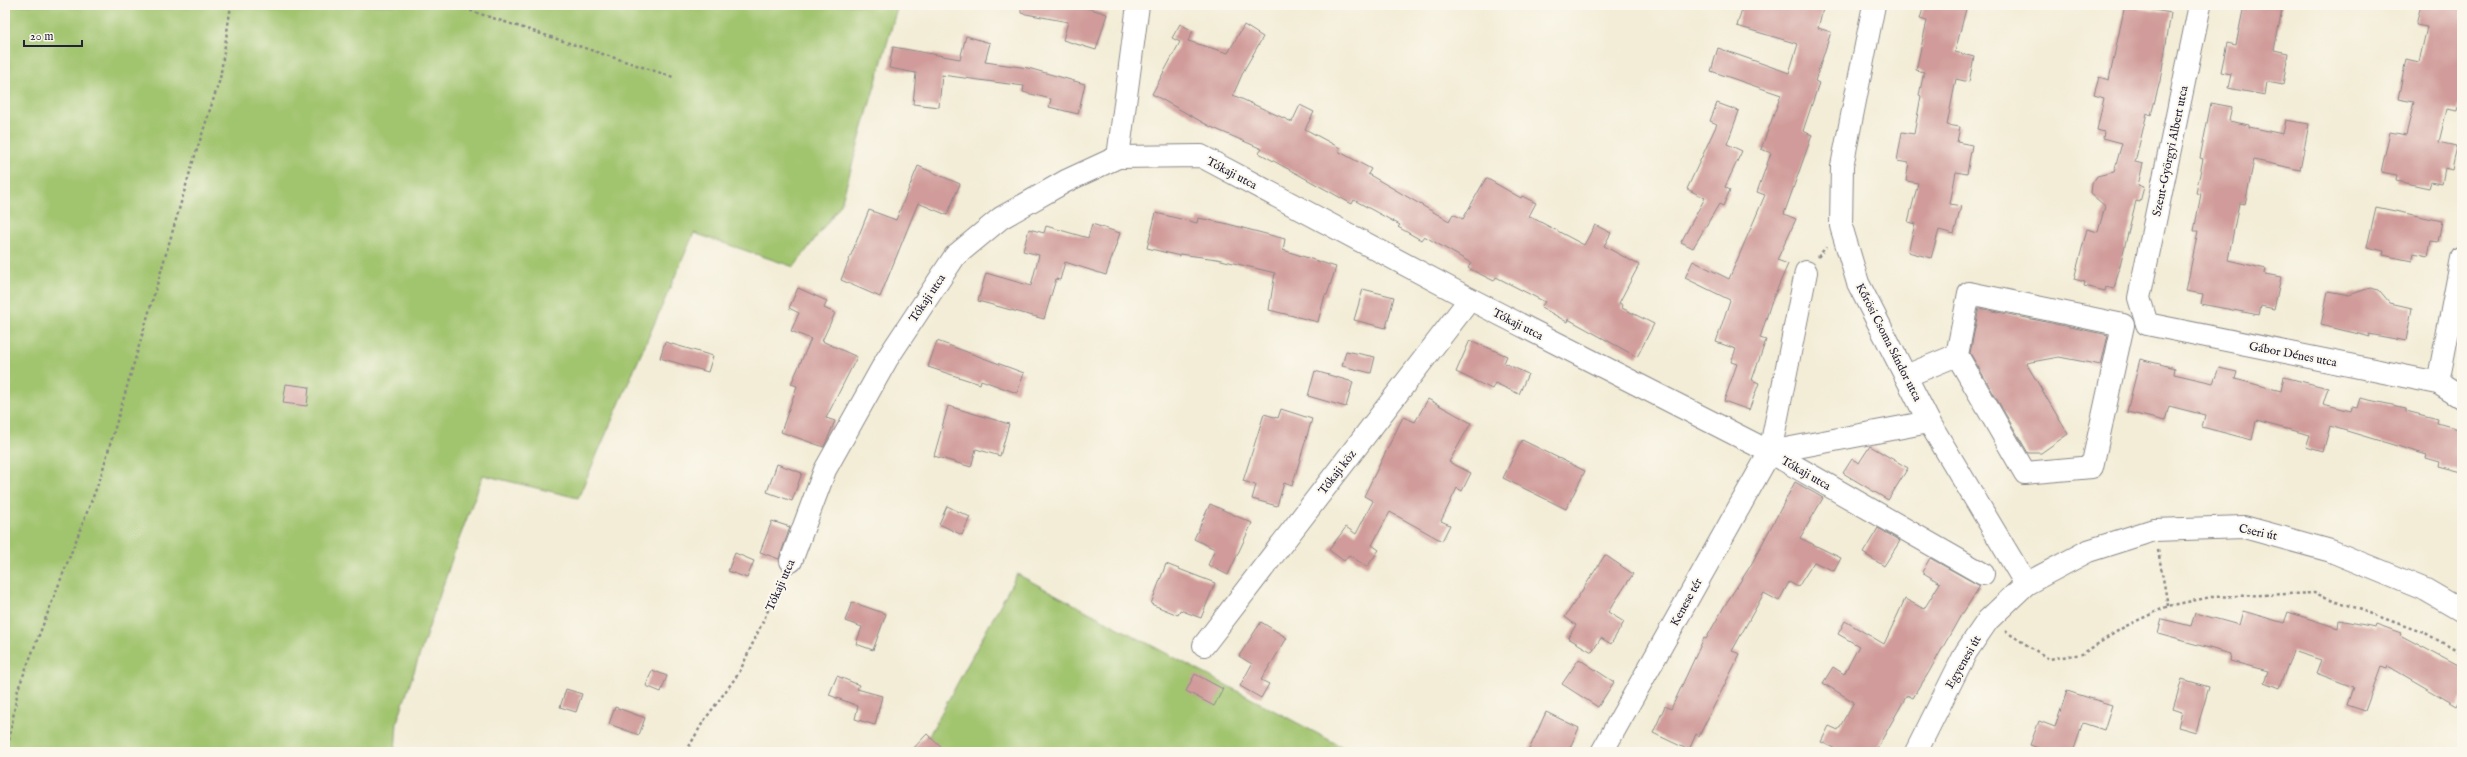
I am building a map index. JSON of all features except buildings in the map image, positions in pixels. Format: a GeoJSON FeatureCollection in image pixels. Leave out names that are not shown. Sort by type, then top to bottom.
{"type":"FeatureCollection","features":[{"type":"Feature","properties":{"kind":"street"},"geometry":{"type":"LineString","coordinates":[[1118,157],[1138,5]]}},
{"type":"Feature","properties":{"kind":"street","name":"Kőrösi Csoma Sándor utca"},"geometry":{"type":"LineString","coordinates":[[1874,5],[1842,166],[1841,226],[1858,283],[1929,422],[2026,584]]}},
{"type":"Feature","properties":{"kind":"street","name":"Szent-Györgyi Albert utca"},"geometry":{"type":"LineString","coordinates":[[2139,298],[2200,5]]}},
{"type":"Feature","properties":{"kind":"street","name":"Tókaji utca"},"geometry":{"type":"LineString","coordinates":[[791,561],[825,470],[887,359],[955,256],[1001,218],[1066,181],[1118,157],[1201,156],[1470,299],[1770,452],[1983,574]]}},
{"type":"Feature","properties":{"kind":"street"},"geometry":{"type":"LineString","coordinates":[[2438,383],[2462,258]]}},
{"type":"Feature","properties":{"kind":"street"},"geometry":{"type":"LineString","coordinates":[[1806,272],[1770,452],[1929,422]]}},
{"type":"Feature","properties":{"kind":"street"},"geometry":{"type":"LineString","coordinates":[[1969,293],[2123,326],[2092,466],[2025,473],[1957,355],[1969,293]]}},
{"type":"Feature","properties":{"kind":"street","name":"Gábor Dénes utca"},"geometry":{"type":"LineString","coordinates":[[2139,298],[2146,324],[2438,383],[2462,398]]}},
{"type":"Feature","properties":{"kind":"street","name":"Tókaji köz"},"geometry":{"type":"LineString","coordinates":[[1204,645],[1470,299]]}},
{"type":"Feature","properties":{"kind":"street"},"geometry":{"type":"LineString","coordinates":[[1906,376],[1957,355]]}},
{"type":"Feature","properties":{"kind":"street","name":"Kenese tér"},"geometry":{"type":"LineString","coordinates":[[1602,752],[1770,452]]}},
{"type":"Feature","properties":{"kind":"street","name":"Cseri út"},"geometry":{"type":"LineString","coordinates":[[2026,584],[2088,551],[2154,530],[2244,527],[2331,551],[2426,590],[2462,611]]}},
{"type":"Feature","properties":{"kind":"street","name":"Egyenesi út"},"geometry":{"type":"LineString","coordinates":[[1919,751],[1966,652],[1988,620],[2026,584]]}},
{"type":"Feature","properties":{"kind":"path"},"geometry":{"type":"LineString","coordinates":[[7,752],[18,689],[100,479],[192,165],[220,80],[231,5]]}},
{"type":"Feature","properties":{"kind":"path"},"geometry":{"type":"LineString","coordinates":[[453,5],[673,77]]}},
{"type":"Feature","properties":{"kind":"path"},"geometry":{"type":"LineString","coordinates":[[1806,272],[1841,226]]}},
{"type":"Feature","properties":{"kind":"path"},"geometry":{"type":"LineString","coordinates":[[2154,530],[2168,606]]}},
{"type":"Feature","properties":{"kind":"path","name":"Tókaji utca"},"geometry":{"type":"LineString","coordinates":[[686,752],[703,722],[739,673],[791,561]]}},
{"type":"Feature","properties":{"kind":"path"},"geometry":{"type":"LineString","coordinates":[[1988,620],[2049,659],[2082,654],[2124,626],[2168,606],[2211,597],[2314,593],[2427,634],[2462,654]]}},
{"type":"Feature","properties":{"kind":"green space"},"geometry":{"type":"Polygon","coordinates":[[[5,5],[898,5],[841,204],[794,267],[694,233],[578,498],[483,475],[455,550],[397,722],[395,752],[5,752],[5,5]]]}},
{"type":"Feature","properties":{"kind":"green space"},"geometry":{"type":"Polygon","coordinates":[[[1017,574],[1352,752],[920,752],[1017,574]]]}}]}
